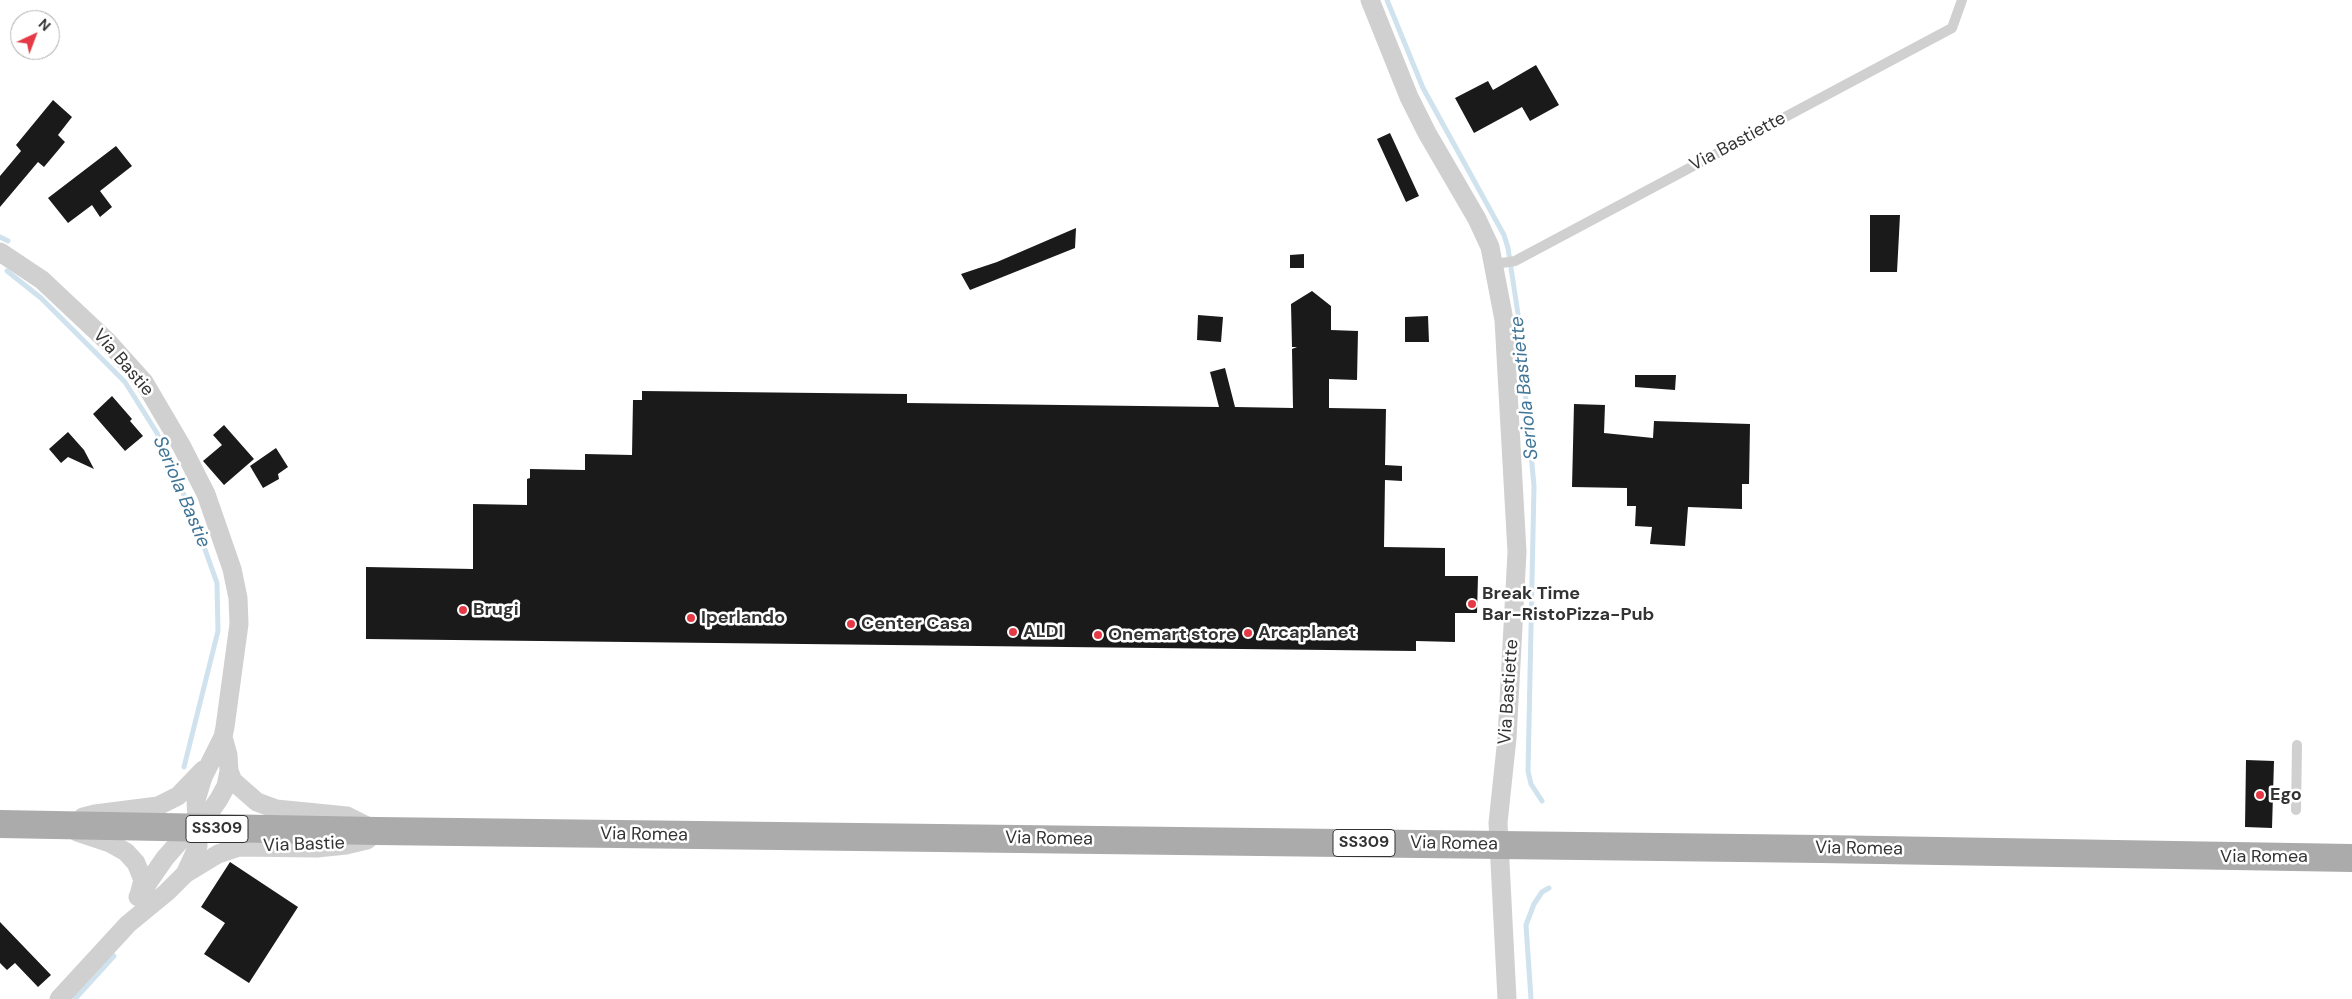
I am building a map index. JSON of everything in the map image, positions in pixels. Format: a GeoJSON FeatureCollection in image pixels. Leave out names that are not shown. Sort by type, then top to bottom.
{"type":"FeatureCollection","features":[{"type":"Feature","properties":{"kind":"main road","name":"SS309"},"geometry":{"type":"LineString","coordinates":[[0,824],[377,831]]}},
{"type":"Feature","properties":{"kind":"main road","name":"Via Romea"},"geometry":{"type":"LineString","coordinates":[[377,831],[1500,844],[2352,858]]}},
{"type":"Feature","properties":{"kind":"street","name":"Via Bastiette"},"geometry":{"type":"LineString","coordinates":[[1370,0],[1409,97],[1427,133],[1477,219],[1498,264],[1504,320],[1517,552],[1507,738],[1498,803],[1500,888],[1507,999]]}},
{"type":"Feature","properties":{"kind":"street","name":"Via Bastie"},"geometry":{"type":"LineString","coordinates":[[0,252],[42,280],[109,343],[144,382],[181,445],[206,494],[232,569],[238,598],[238,640],[222,737],[203,777],[196,800],[198,846],[185,874]]}},
{"type":"Feature","properties":{"kind":"street","name":"Via Bastie"},"geometry":{"type":"LineString","coordinates":[[138,897],[180,841],[198,829],[226,786],[228,755],[222,737]]}},
{"type":"Feature","properties":{"kind":"street","name":"Via Bastie"},"geometry":{"type":"LineString","coordinates":[[58,825],[95,814],[158,806],[178,796],[210,761]]}},
{"type":"Feature","properties":{"kind":"street","name":"Via Bastie"},"geometry":{"type":"LineString","coordinates":[[59,999],[128,924],[167,892],[185,874],[218,854],[239,847],[317,848],[346,845],[368,840],[377,831],[347,816],[276,809],[257,802],[233,781],[228,771]]}},
{"type":"Feature","properties":{"kind":"street","name":"Via Bastie"},"geometry":{"type":"LineString","coordinates":[[58,825],[110,843],[126,852],[136,862],[143,880],[128,924]]}},
{"type":"Feature","properties":{"kind":"lane","name":"Via Bastiette"},"geometry":{"type":"LineString","coordinates":[[1498,264],[1515,261],[1952,28],[1962,0]]}},
{"type":"Feature","properties":{"kind":"lane"},"geometry":{"type":"LineString","coordinates":[[2296,810],[2297,745]]}},
{"type":"Feature","properties":{"kind":"building"},"geometry":{"type":"Polygon","coordinates":[[[1536,65],[1559,105],[1530,121],[1522,107],[1474,133],[1455,98],[1488,81],[1493,90],[1536,65]]]}},
{"type":"Feature","properties":{"kind":"building"},"geometry":{"type":"Polygon","coordinates":[[[53,100],[72,117],[58,135],[65,142],[44,167],[38,162],[0,207],[0,176],[21,151],[16,145],[53,100]]]}},
{"type":"Feature","properties":{"kind":"building"},"geometry":{"type":"Polygon","coordinates":[[[1390,133],[1419,196],[1406,202],[1377,139],[1390,133]]]}},
{"type":"Feature","properties":{"kind":"building"},"geometry":{"type":"Polygon","coordinates":[[[116,146],[132,166],[100,191],[112,207],[100,217],[92,205],[68,223],[48,198],[116,146]]]}},
{"type":"Feature","properties":{"kind":"building"},"geometry":{"type":"Polygon","coordinates":[[[1870,215],[1900,215],[1897,272],[1870,272],[1870,215]]]}},
{"type":"Feature","properties":{"kind":"building"},"geometry":{"type":"Polygon","coordinates":[[[1076,228],[1075,248],[970,290],[961,274],[997,262],[1076,228]]]}},
{"type":"Feature","properties":{"kind":"building"},"geometry":{"type":"Polygon","coordinates":[[[1304,254],[1304,268],[1290,268],[1290,255],[1304,254]]]}},
{"type":"Feature","properties":{"kind":"building"},"geometry":{"type":"Polygon","coordinates":[[[1312,291],[1331,306],[1331,330],[1358,331],[1357,380],[1329,379],[1329,408],[1386,409],[1385,465],[1402,466],[1402,481],[1385,480],[1384,547],[1445,548],[1445,576],[1478,576],[1477,613],[1455,613],[1455,642],[1416,641],[1416,651],[366,639],[366,567],[473,569],[473,504],[527,505],[527,479],[530,478],[530,469],[585,470],[585,454],[632,455],[633,400],[642,400],[642,391],[907,394],[907,403],[1219,407],[1210,372],[1225,368],[1235,407],[1293,408],[1292,349],[1297,347],[1292,347],[1291,304],[1312,291]]]}},
{"type":"Feature","properties":{"kind":"building"},"geometry":{"type":"Polygon","coordinates":[[[1198,315],[1223,317],[1221,342],[1197,340],[1198,315]]]}},
{"type":"Feature","properties":{"kind":"building"},"geometry":{"type":"Polygon","coordinates":[[[1428,316],[1429,342],[1405,342],[1405,317],[1428,316]]]}},
{"type":"Feature","properties":{"kind":"building"},"geometry":{"type":"Polygon","coordinates":[[[1635,375],[1676,375],[1675,390],[1635,387],[1635,375]]]}},
{"type":"Feature","properties":{"kind":"building"},"geometry":{"type":"Polygon","coordinates":[[[112,396],[132,419],[130,421],[143,436],[125,451],[93,414],[112,396]]]}},
{"type":"Feature","properties":{"kind":"building"},"geometry":{"type":"Polygon","coordinates":[[[1574,404],[1605,405],[1604,433],[1653,438],[1654,421],[1750,424],[1749,484],[1742,484],[1742,509],[1688,507],[1685,546],[1650,544],[1652,527],[1635,526],[1636,506],[1627,506],[1627,488],[1572,487],[1574,404]]]}},
{"type":"Feature","properties":{"kind":"building"},"geometry":{"type":"Polygon","coordinates":[[[224,425],[254,459],[224,485],[203,461],[222,445],[213,435],[224,425]]]}},
{"type":"Feature","properties":{"kind":"building"},"geometry":{"type":"Polygon","coordinates":[[[68,432],[84,450],[94,469],[68,457],[61,463],[49,449],[68,432]]]}},
{"type":"Feature","properties":{"kind":"building"},"geometry":{"type":"Polygon","coordinates":[[[276,448],[288,467],[278,474],[279,479],[263,488],[250,466],[276,448]]]}},
{"type":"Feature","properties":{"kind":"building"},"geometry":{"type":"Polygon","coordinates":[[[2246,760],[2274,761],[2272,828],[2245,827],[2246,760]]]}},
{"type":"Feature","properties":{"kind":"building"},"geometry":{"type":"Polygon","coordinates":[[[230,862],[298,907],[249,983],[204,954],[225,923],[201,907],[230,862]]]}},
{"type":"Feature","properties":{"kind":"building"},"geometry":{"type":"Polygon","coordinates":[[[0,922],[51,975],[38,987],[15,963],[7,970],[0,963],[0,922]]]}},
{"type":"Feature","properties":{"kind":"waterway","name":"Seriola Bastiette"},"geometry":{"type":"LineString","coordinates":[[1387,0],[1423,88],[1504,235],[1508,248],[1518,314],[1534,486],[1528,771],[1531,784],[1542,801]]}},
{"type":"Feature","properties":{"kind":"waterway","name":"Seriola Bastie"},"geometry":{"type":"LineString","coordinates":[[0,237],[8,241]]}},
{"type":"Feature","properties":{"kind":"waterway","name":"Seriola Bastie"},"geometry":{"type":"LineString","coordinates":[[7,271],[41,298],[125,382],[157,433],[193,516],[217,583],[218,631],[184,767]]}},
{"type":"Feature","properties":{"kind":"waterway","name":"Seriola Bastiette"},"geometry":{"type":"LineString","coordinates":[[1531,999],[1526,925],[1534,904],[1542,892],[1549,888]]}},
{"type":"Feature","properties":{"kind":"waterway","name":"Seriola Bastie"},"geometry":{"type":"LineString","coordinates":[[75,999],[114,956]]}},
{"type":"Feature","properties":{"kind":"place","name":"Break Time Bar-RistoPizza-Pub"},"geometry":{"type":"Point","coordinates":[1472,604]}},
{"type":"Feature","properties":{"kind":"place","name":"Brugi"},"geometry":{"type":"Point","coordinates":[463,610]}},
{"type":"Feature","properties":{"kind":"place","name":"Iperlando"},"geometry":{"type":"Point","coordinates":[691,618]}},
{"type":"Feature","properties":{"kind":"place","name":"Center Casa"},"geometry":{"type":"Point","coordinates":[851,624]}},
{"type":"Feature","properties":{"kind":"place","name":"ALDI"},"geometry":{"type":"Point","coordinates":[1013,632]}},
{"type":"Feature","properties":{"kind":"place","name":"Arcaplanet"},"geometry":{"type":"Point","coordinates":[1248,633]}},
{"type":"Feature","properties":{"kind":"place","name":"Onemart store"},"geometry":{"type":"Point","coordinates":[1098,635]}},
{"type":"Feature","properties":{"kind":"place","name":"Ego"},"geometry":{"type":"Point","coordinates":[2260,795]}}]}
